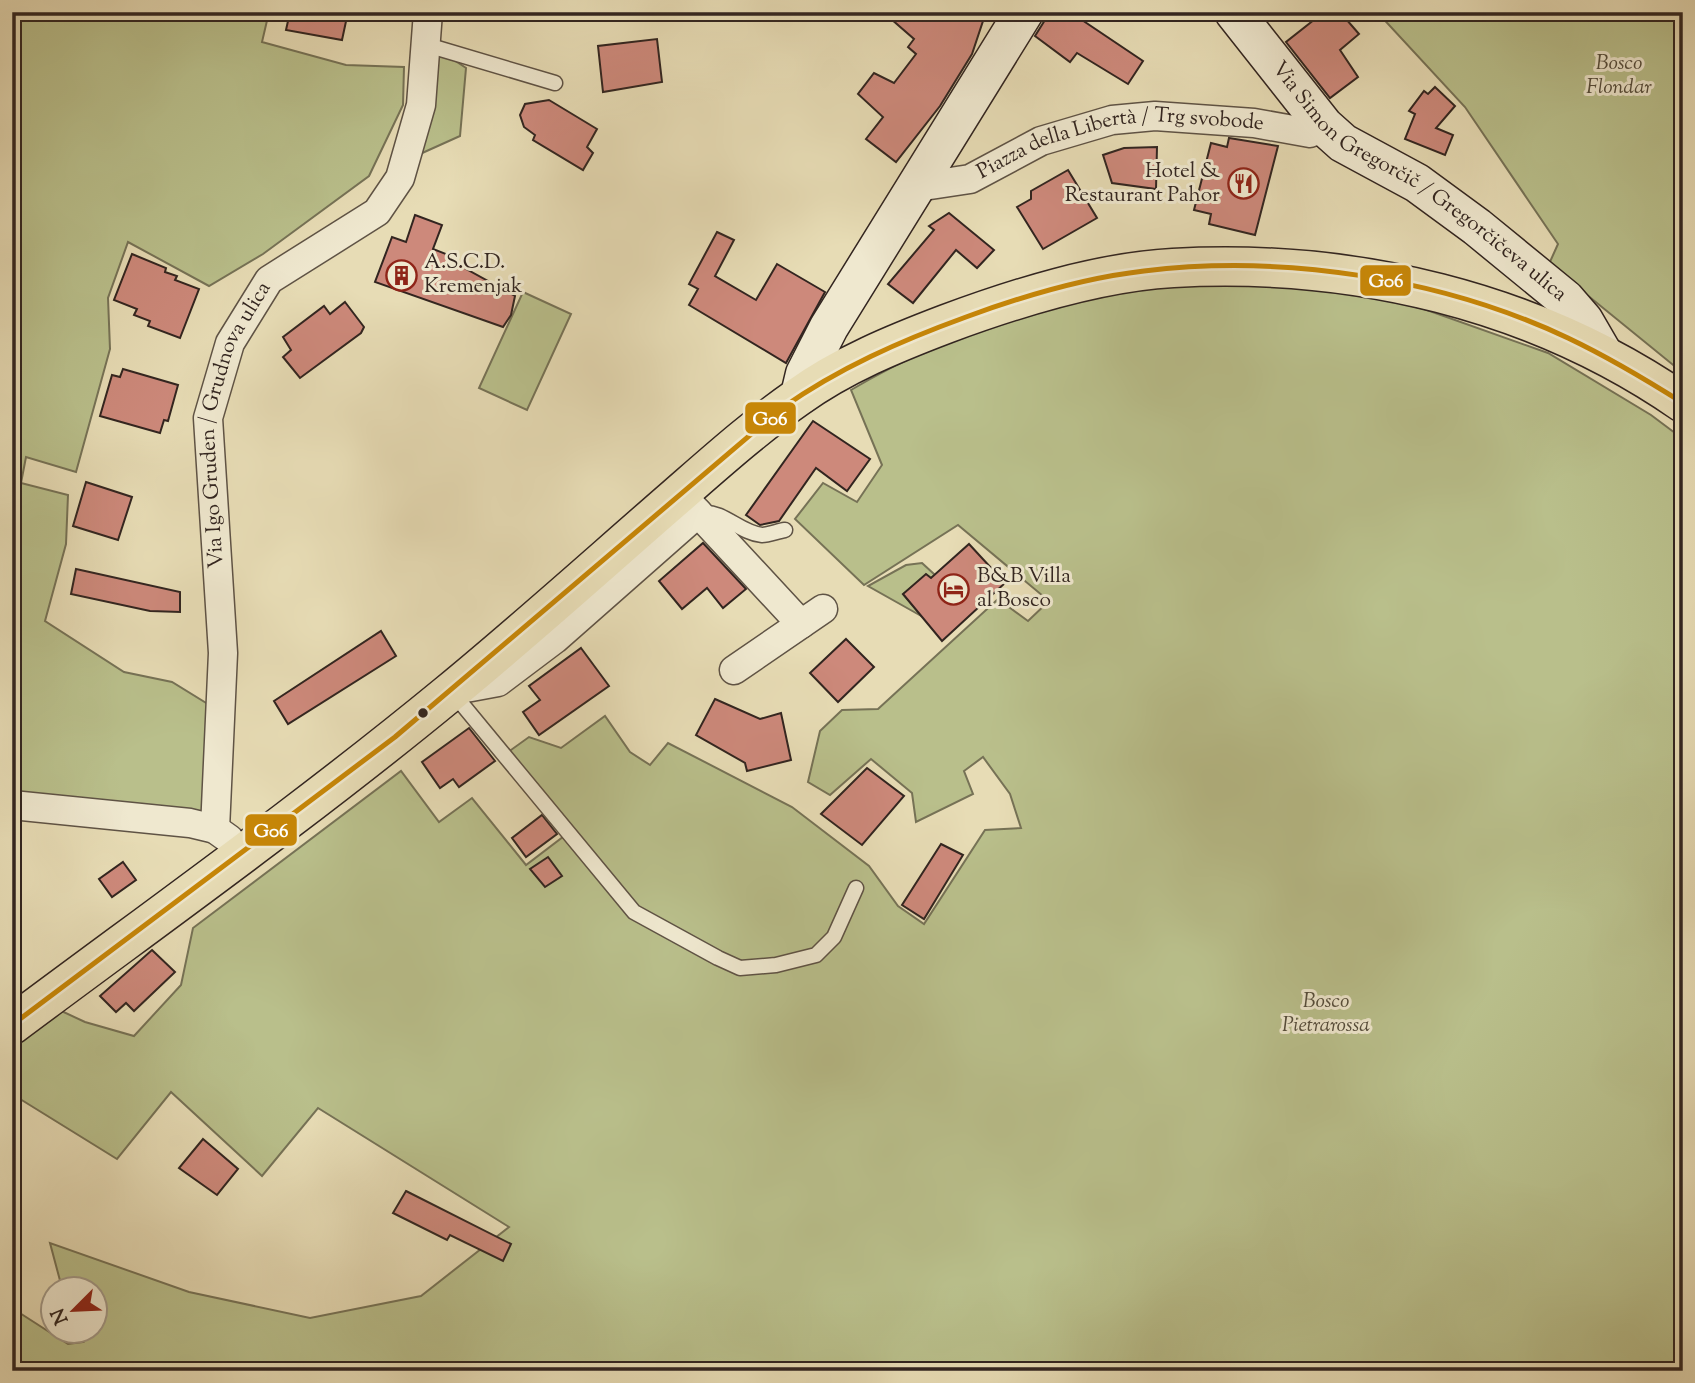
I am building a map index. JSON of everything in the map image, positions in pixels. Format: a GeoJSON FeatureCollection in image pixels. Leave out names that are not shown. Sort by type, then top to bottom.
{"type":"FeatureCollection","features":[{"type":"Feature","properties":{"kind":"main road"},"geometry":{"type":"LineString","coordinates":[[800,395],[805,374],[829,327],[1024,12]]}},
{"type":"Feature","properties":{"kind":"main road","name":"Via Simon Gregorčič / Gregorčičeva ulica"},"geometry":{"type":"LineString","coordinates":[[1234,12],[1324,126],[1343,143],[1417,183],[1477,227],[1565,299],[1584,321],[1602,352]]}},
{"type":"Feature","properties":{"kind":"main road"},"geometry":{"type":"LineString","coordinates":[[12,1025],[230,840],[356,768],[689,504],[800,395],[895,344],[975,313],[1041,292],[1171,268],[1287,267],[1394,282],[1496,309],[1602,352],[1683,403]]}},
{"type":"Feature","properties":{"kind":"street","name":"Via Igo Gruden / Grudnova ulica"},"geometry":{"type":"LineString","coordinates":[[230,840],[223,653],[208,418],[230,343],[270,280],[377,212],[400,178],[421,105],[428,12]]}},
{"type":"Feature","properties":{"kind":"street","name":"Piazza della Libertà / Trg svobode"},"geometry":{"type":"LineString","coordinates":[[917,187],[970,179],[1060,133],[1112,120],[1155,116],[1254,123],[1310,133],[1324,126]]}},
{"type":"Feature","properties":{"kind":"street"},"geometry":{"type":"LineString","coordinates":[[689,504],[812,616],[734,670]]}},
{"type":"Feature","properties":{"kind":"street"},"geometry":{"type":"LineString","coordinates":[[12,805],[190,823],[230,840]]}},
{"type":"Feature","properties":{"kind":"lane"},"geometry":{"type":"LineString","coordinates":[[427,45],[555,83]]}},
{"type":"Feature","properties":{"kind":"lane"},"geometry":{"type":"LineString","coordinates":[[689,504],[713,512],[739,528],[763,535],[785,530]]}},
{"type":"Feature","properties":{"kind":"lane"},"geometry":{"type":"LineString","coordinates":[[451,691],[634,912],[718,958],[740,968],[776,964],[816,955],[834,937],[856,888]]}},
{"type":"Feature","properties":{"kind":"green space"},"geometry":{"type":"Polygon","coordinates":[[[12,12],[269,12],[262,42],[346,65],[404,67],[403,105],[369,176],[263,254],[209,286],[128,242],[108,298],[110,349],[76,472],[26,457],[21,483],[68,495],[66,544],[45,621],[124,672],[172,682],[211,706],[205,812],[12,794],[12,12]]]}},
{"type":"Feature","properties":{"kind":"green space","name":"Bosco Flondar"},"geometry":{"type":"Polygon","coordinates":[[[1377,12],[1683,12],[1683,373],[1549,264],[1558,244],[1465,107],[1377,12]]]}},
{"type":"Feature","properties":{"kind":"green space"},"geometry":{"type":"Polygon","coordinates":[[[432,53],[451,58],[466,68],[460,136],[420,154],[432,53]]]}},
{"type":"Feature","properties":{"kind":"green space","name":"Bosco Pietrarossa"},"geometry":{"type":"Polygon","coordinates":[[[1254,281],[1360,293],[1424,309],[1548,353],[1651,415],[1683,439],[1683,1371],[12,1371],[12,1308],[38,1325],[38,1344],[108,1344],[108,1274],[58,1274],[50,1243],[189,1292],[310,1318],[421,1296],[509,1227],[318,1108],[262,1176],[171,1092],[117,1159],[12,1094],[12,1042],[55,1008],[85,1022],[134,1036],[181,985],[193,928],[401,771],[439,822],[472,798],[526,865],[568,833],[504,755],[529,737],[561,748],[605,716],[630,752],[650,765],[668,743],[792,807],[869,866],[898,906],[924,924],[985,830],[1021,828],[1010,794],[983,757],[964,771],[973,794],[916,822],[912,793],[871,759],[830,795],[808,782],[820,731],[842,710],[878,709],[998,599],[1028,621],[1049,601],[958,525],[864,585],[795,519],[823,483],[857,502],[882,465],[851,390],[886,370],[959,337],[1035,312],[1113,294],[1190,283],[1254,281]]]}},
{"type":"Feature","properties":{"kind":"green space"},"geometry":{"type":"Polygon","coordinates":[[[523,292],[571,314],[527,410],[479,388],[523,292]]]}},
{"type":"Feature","properties":{"kind":"green space"},"geometry":{"type":"Polygon","coordinates":[[[922,563],[935,575],[931,578],[926,575],[903,594],[923,617],[868,586],[906,565],[922,563]]]}},
{"type":"Feature","properties":{"kind":"building"},"geometry":{"type":"Polygon","coordinates":[[[290,12],[348,12],[342,40],[286,30],[290,12]]]}},
{"type":"Feature","properties":{"kind":"building"},"geometry":{"type":"Polygon","coordinates":[[[883,12],[986,12],[972,54],[940,106],[896,162],[866,139],[883,117],[858,94],[874,73],[894,83],[916,54],[908,47],[914,39],[883,12]]]}},
{"type":"Feature","properties":{"kind":"building"},"geometry":{"type":"Polygon","coordinates":[[[1050,12],[1070,12],[1143,61],[1128,84],[1077,53],[1070,62],[1035,36],[1050,12]]]}},
{"type":"Feature","properties":{"kind":"building"},"geometry":{"type":"Polygon","coordinates":[[[1324,12],[1340,12],[1359,34],[1340,50],[1358,77],[1330,98],[1286,42],[1324,12]]]}},
{"type":"Feature","properties":{"kind":"building"},"geometry":{"type":"Polygon","coordinates":[[[657,39],[662,82],[603,92],[598,46],[657,39]]]}},
{"type":"Feature","properties":{"kind":"building"},"geometry":{"type":"Polygon","coordinates":[[[1435,87],[1455,106],[1436,128],[1453,135],[1445,155],[1405,139],[1415,114],[1409,111],[1424,91],[1428,94],[1435,87]]]}},
{"type":"Feature","properties":{"kind":"building"},"geometry":{"type":"Polygon","coordinates":[[[549,100],[597,129],[587,147],[593,153],[583,170],[533,140],[535,135],[524,127],[520,115],[525,104],[549,100]]]}},
{"type":"Feature","properties":{"kind":"building","name":"Hotel & Restaurant Pahor"},"geometry":{"type":"Polygon","coordinates":[[[1229,138],[1278,146],[1255,235],[1209,224],[1211,214],[1194,210],[1211,143],[1227,147],[1229,138]]]}},
{"type":"Feature","properties":{"kind":"building"},"geometry":{"type":"Polygon","coordinates":[[[1157,147],[1156,189],[1112,183],[1103,155],[1124,148],[1157,147]]]}},
{"type":"Feature","properties":{"kind":"building"},"geometry":{"type":"Polygon","coordinates":[[[1068,170],[1097,218],[1043,249],[1017,207],[1031,199],[1031,191],[1068,170]]]}},
{"type":"Feature","properties":{"kind":"building"},"geometry":{"type":"Polygon","coordinates":[[[949,213],[994,250],[977,268],[956,250],[913,303],[888,284],[934,230],[929,226],[949,213]]]}},
{"type":"Feature","properties":{"kind":"building","name":"A.S.C.D. Kremenjak"},"geometry":{"type":"Polygon","coordinates":[[[415,215],[442,225],[433,249],[451,256],[450,260],[515,296],[511,315],[503,327],[375,282],[392,237],[406,242],[415,215]]]}},
{"type":"Feature","properties":{"kind":"building"},"geometry":{"type":"Polygon","coordinates":[[[717,232],[734,240],[715,276],[756,300],[777,264],[825,292],[786,363],[689,305],[698,289],[689,284],[717,232]]]}},
{"type":"Feature","properties":{"kind":"building"},"geometry":{"type":"Polygon","coordinates":[[[132,254],[166,268],[165,272],[177,276],[175,280],[199,289],[180,338],[148,326],[150,321],[134,315],[137,309],[114,300],[132,254]]]}},
{"type":"Feature","properties":{"kind":"building"},"geometry":{"type":"Polygon","coordinates":[[[345,302],[364,327],[361,333],[300,378],[283,357],[291,350],[283,337],[324,306],[330,314],[345,302]]]}},
{"type":"Feature","properties":{"kind":"building"},"geometry":{"type":"Polygon","coordinates":[[[123,369],[178,385],[168,421],[164,420],[160,433],[100,416],[112,375],[120,377],[123,369]]]}},
{"type":"Feature","properties":{"kind":"building"},"geometry":{"type":"Polygon","coordinates":[[[813,421],[870,459],[847,491],[816,468],[779,521],[760,525],[746,515],[813,421]]]}},
{"type":"Feature","properties":{"kind":"building"},"geometry":{"type":"Polygon","coordinates":[[[86,482],[132,497],[118,540],[73,526],[86,482]]]}},
{"type":"Feature","properties":{"kind":"building"},"geometry":{"type":"Polygon","coordinates":[[[703,543],[746,589],[723,608],[707,588],[682,609],[659,581],[703,543]]]}},
{"type":"Feature","properties":{"kind":"building","name":"B&B Villa al Bosco"},"geometry":{"type":"Polygon","coordinates":[[[969,544],[1005,583],[942,641],[903,594],[926,574],[931,578],[969,544]]]}},
{"type":"Feature","properties":{"kind":"building"},"geometry":{"type":"Polygon","coordinates":[[[76,569],[180,592],[180,612],[150,611],[71,594],[76,569]]]}},
{"type":"Feature","properties":{"kind":"building"},"geometry":{"type":"Polygon","coordinates":[[[381,631],[396,656],[288,724],[274,701],[381,631]]]}},
{"type":"Feature","properties":{"kind":"building"},"geometry":{"type":"Polygon","coordinates":[[[846,639],[874,667],[838,702],[810,673],[846,639]]]}},
{"type":"Feature","properties":{"kind":"building"},"geometry":{"type":"Polygon","coordinates":[[[581,648],[609,686],[539,735],[523,712],[540,700],[529,686],[581,648]]]}},
{"type":"Feature","properties":{"kind":"building"},"geometry":{"type":"Polygon","coordinates":[[[715,699],[760,719],[781,713],[791,760],[747,771],[745,763],[696,735],[715,699]]]}},
{"type":"Feature","properties":{"kind":"building"},"geometry":{"type":"Polygon","coordinates":[[[469,728],[495,761],[459,787],[453,779],[440,788],[422,762],[469,728]]]}},
{"type":"Feature","properties":{"kind":"building"},"geometry":{"type":"Polygon","coordinates":[[[867,768],[904,796],[862,845],[821,814],[867,768]]]}},
{"type":"Feature","properties":{"kind":"building"},"geometry":{"type":"Polygon","coordinates":[[[542,815],[557,834],[526,857],[512,838],[542,815]]]}},
{"type":"Feature","properties":{"kind":"building"},"geometry":{"type":"Polygon","coordinates":[[[941,844],[963,855],[924,919],[902,905],[941,844]]]}},
{"type":"Feature","properties":{"kind":"building"},"geometry":{"type":"Polygon","coordinates":[[[548,857],[562,876],[545,887],[530,869],[548,857]]]}},
{"type":"Feature","properties":{"kind":"building"},"geometry":{"type":"Polygon","coordinates":[[[123,862],[136,880],[112,897],[99,879],[123,862]]]}},
{"type":"Feature","properties":{"kind":"building"},"geometry":{"type":"Polygon","coordinates":[[[152,950],[175,972],[134,1011],[126,1003],[116,1012],[100,996],[152,950]]]}},
{"type":"Feature","properties":{"kind":"building"},"geometry":{"type":"Polygon","coordinates":[[[203,1139],[238,1169],[217,1195],[179,1168],[203,1139]]]}},
{"type":"Feature","properties":{"kind":"building"},"geometry":{"type":"Polygon","coordinates":[[[406,1191],[511,1244],[503,1261],[450,1235],[447,1240],[393,1213],[406,1191]]]}},
{"type":"Feature","properties":{"kind":"transit line","name":"G06"},"geometry":{"type":"LineString","coordinates":[[12,1025],[395,737],[782,408],[871,356],[966,317],[1054,289],[1121,274],[1197,267],[1306,269],[1415,286],[1519,317],[1597,353],[1683,403]]}},
{"type":"Feature","properties":{"kind":"place","name":"Hotel & Restaurant Pahor"},"geometry":{"type":"Point","coordinates":[1243,184]}},
{"type":"Feature","properties":{"kind":"place","name":"A.S.C.D. Kremenjak"},"geometry":{"type":"Point","coordinates":[401,275]}},
{"type":"Feature","properties":{"kind":"place","name":"B&B Villa al Bosco"},"geometry":{"type":"Point","coordinates":[954,589]}}]}
